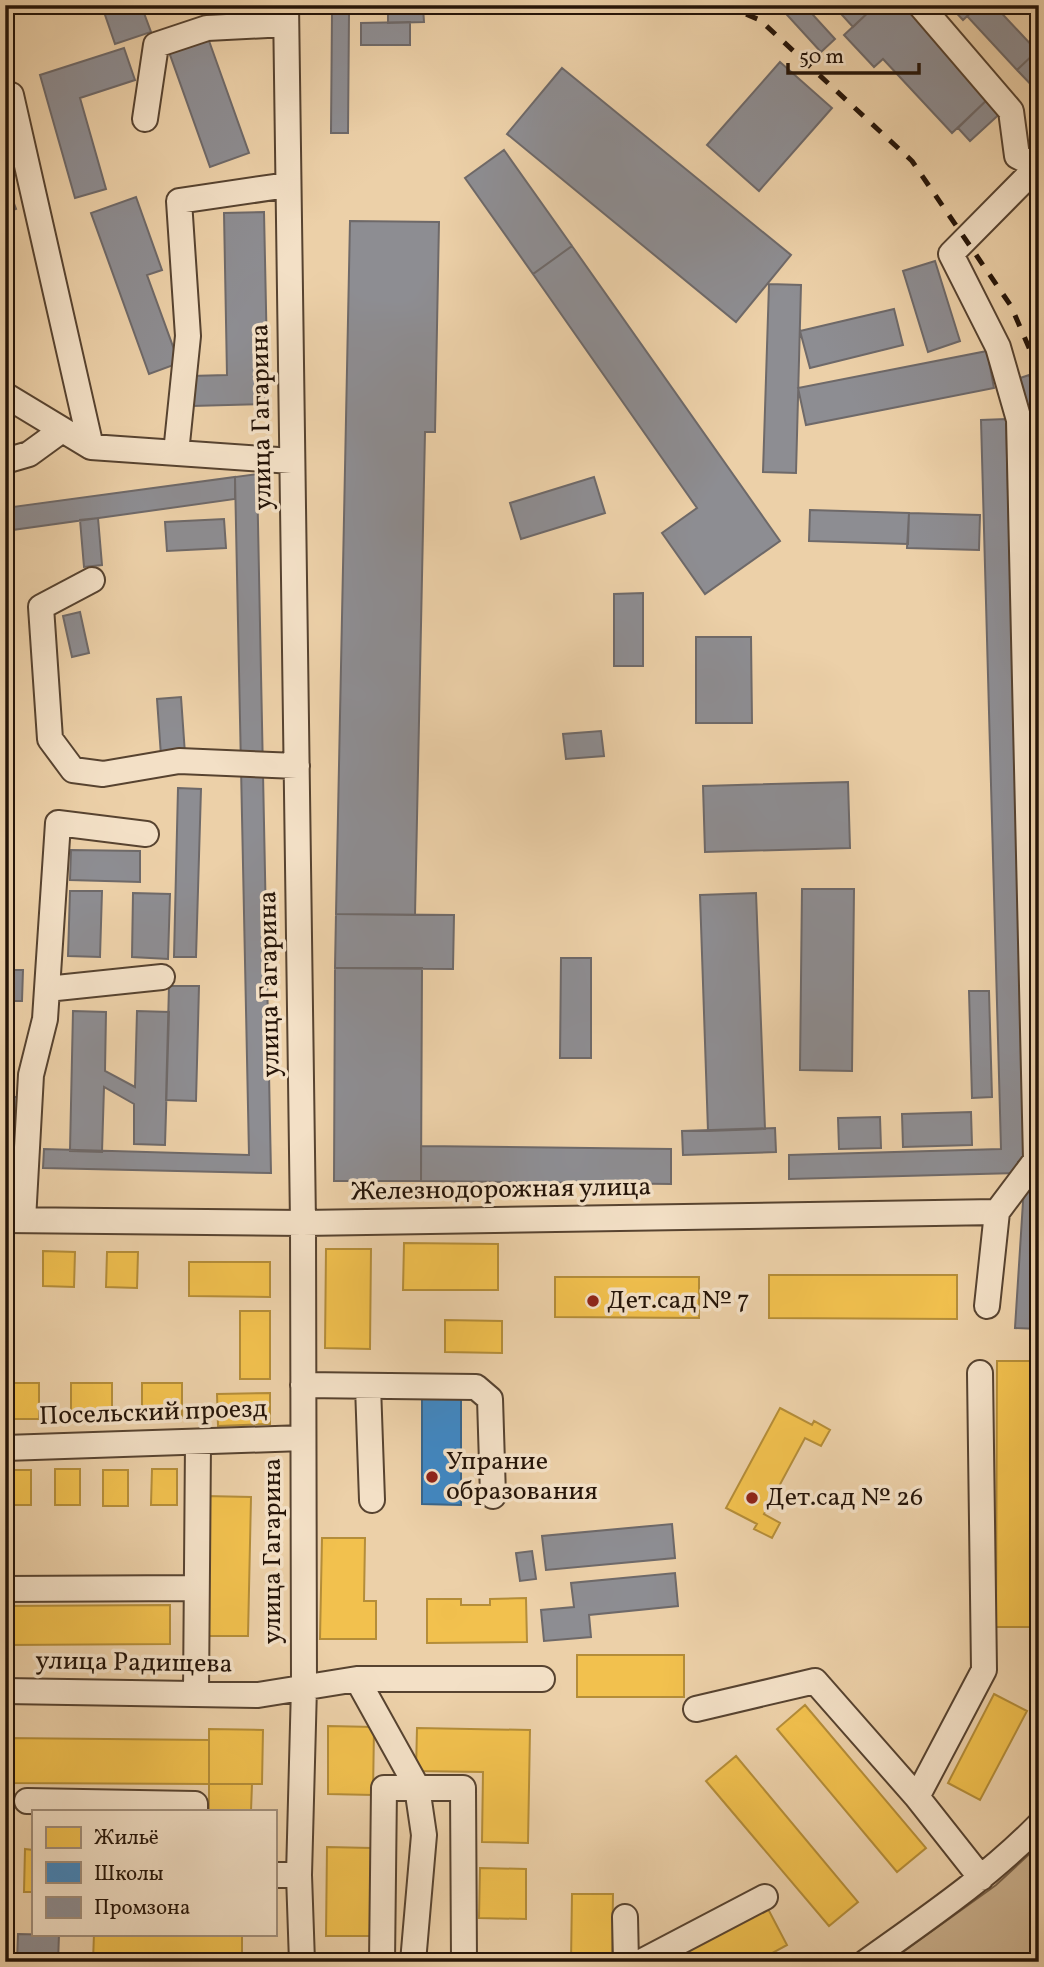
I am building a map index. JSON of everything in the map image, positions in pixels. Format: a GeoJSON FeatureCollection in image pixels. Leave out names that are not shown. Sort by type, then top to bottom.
{"type":"FeatureCollection","features":[{"type":"Feature","properties":{"kind":"street"},"geometry":{"type":"LineString","coordinates":[[920,5],[1011,111],[1017,156],[1038,165],[951,254],[999,347],[1019,420],[1036,1160],[997,1212],[987,1306]]}},
{"type":"Feature","properties":{"kind":"street"},"geometry":{"type":"LineString","coordinates":[[145,119],[156,45],[208,28],[286,15]]}},
{"type":"Feature","properties":{"kind":"street","name":"улица Гагарина"},"geometry":{"type":"LineString","coordinates":[[286,15],[303,1223],[303,1687],[287,1875],[302,1962]]}},
{"type":"Feature","properties":{"kind":"street"},"geometry":{"type":"LineString","coordinates":[[11,95],[91,447]]}},
{"type":"Feature","properties":{"kind":"street"},"geometry":{"type":"LineString","coordinates":[[176,453],[188,336],[179,201],[288,185]]}},
{"type":"Feature","properties":{"kind":"street"},"geometry":{"type":"LineString","coordinates":[[5,395],[91,447],[292,461]]}},
{"type":"Feature","properties":{"kind":"street"},"geometry":{"type":"LineString","coordinates":[[5,461],[29,454],[62,430]]}},
{"type":"Feature","properties":{"kind":"street"},"geometry":{"type":"LineString","coordinates":[[92,580],[41,607],[50,739],[73,770],[103,774],[179,761],[297,766]]}},
{"type":"Feature","properties":{"kind":"street"},"geometry":{"type":"LineString","coordinates":[[14,1220],[31,1075],[45,1018],[58,823],[146,834]]}},
{"type":"Feature","properties":{"kind":"street"},"geometry":{"type":"LineString","coordinates":[[47,989],[162,977]]}},
{"type":"Feature","properties":{"kind":"street","name":"Железнодорожная улица"},"geometry":{"type":"LineString","coordinates":[[14,1220],[303,1223],[997,1212]]}},
{"type":"Feature","properties":{"kind":"street"},"geometry":{"type":"LineString","coordinates":[[916,1797],[984,1670],[980,1373]]}},
{"type":"Feature","properties":{"kind":"street"},"geometry":{"type":"LineString","coordinates":[[303,1385],[476,1387],[490,1399],[493,1496]]}},
{"type":"Feature","properties":{"kind":"street"},"geometry":{"type":"LineString","coordinates":[[368,1386],[372,1500]]}},
{"type":"Feature","properties":{"kind":"street","name":"Посельский проезд"},"geometry":{"type":"LineString","coordinates":[[5,1448],[303,1438]]}},
{"type":"Feature","properties":{"kind":"street"},"geometry":{"type":"LineString","coordinates":[[196,1693],[198,1442]]}},
{"type":"Feature","properties":{"kind":"street"},"geometry":{"type":"LineString","coordinates":[[5,1589],[196,1588]]}},
{"type":"Feature","properties":{"kind":"street"},"geometry":{"type":"LineString","coordinates":[[357,1679],[416,1787],[424,1835],[413,1962]]}},
{"type":"Feature","properties":{"kind":"street","name":"улица Радищева"},"geometry":{"type":"LineString","coordinates":[[5,1691],[258,1695],[357,1679],[542,1679]]}},
{"type":"Feature","properties":{"kind":"street"},"geometry":{"type":"LineString","coordinates":[[696,1709],[815,1681],[916,1797],[981,1878]]}},
{"type":"Feature","properties":{"kind":"street"},"geometry":{"type":"LineString","coordinates":[[382,1962],[384,1788],[416,1787],[463,1788],[464,1962]]}},
{"type":"Feature","properties":{"kind":"street"},"geometry":{"type":"LineString","coordinates":[[27,1801],[195,1804],[195,1810]]}},
{"type":"Feature","properties":{"kind":"street"},"geometry":{"type":"LineString","coordinates":[[866,1962],[981,1878],[1012,1853],[1039,1825]]}},
{"type":"Feature","properties":{"kind":"street"},"geometry":{"type":"LineString","coordinates":[[641,1962],[765,1897]]}},
{"type":"Feature","properties":{"kind":"street"},"geometry":{"type":"LineString","coordinates":[[625,1917],[626,1962]]}},
{"type":"Feature","properties":{"kind":"shaded area"},"geometry":{"type":"Polygon","coordinates":[[[1039,1845],[1039,1962],[889,1962],[996,1885],[1039,1845]]]}},
{"type":"Feature","properties":{"kind":"building: Жильё"},"geometry":{"type":"Polygon","coordinates":[[[404,1243],[498,1244],[498,1290],[403,1290],[404,1243]]]}},
{"type":"Feature","properties":{"kind":"building: Жильё"},"geometry":{"type":"Polygon","coordinates":[[[326,1249],[371,1249],[370,1349],[325,1348],[326,1249]]]}},
{"type":"Feature","properties":{"kind":"building: Жильё"},"geometry":{"type":"Polygon","coordinates":[[[5,1251],[11,1251],[10,1287],[5,1286],[5,1251]]]}},
{"type":"Feature","properties":{"kind":"building: Жильё"},"geometry":{"type":"Polygon","coordinates":[[[43,1251],[75,1252],[74,1287],[43,1286],[43,1251]]]}},
{"type":"Feature","properties":{"kind":"building: Жильё"},"geometry":{"type":"Polygon","coordinates":[[[107,1252],[138,1252],[137,1288],[106,1287],[107,1252]]]}},
{"type":"Feature","properties":{"kind":"building: Жильё"},"geometry":{"type":"Polygon","coordinates":[[[189,1262],[270,1262],[270,1297],[189,1296],[189,1262]]]}},
{"type":"Feature","properties":{"kind":"building: Жильё"},"geometry":{"type":"Polygon","coordinates":[[[769,1275],[957,1275],[957,1319],[769,1318],[769,1275]]]}},
{"type":"Feature","properties":{"kind":"building: Жильё"},"geometry":{"type":"Polygon","coordinates":[[[555,1277],[699,1277],[699,1318],[555,1317],[555,1277]]]}},
{"type":"Feature","properties":{"kind":"building: Жильё"},"geometry":{"type":"Polygon","coordinates":[[[240,1311],[270,1311],[270,1379],[240,1379],[240,1311]]]}},
{"type":"Feature","properties":{"kind":"building: Жильё"},"geometry":{"type":"Polygon","coordinates":[[[445,1320],[502,1321],[502,1353],[445,1352],[445,1320]]]}},
{"type":"Feature","properties":{"kind":"building: Жильё"},"geometry":{"type":"Polygon","coordinates":[[[997,1361],[1039,1361],[1039,1627],[996,1627],[997,1361]]]}},
{"type":"Feature","properties":{"kind":"building: Жильё"},"geometry":{"type":"Polygon","coordinates":[[[14,1383],[39,1383],[39,1419],[14,1419],[14,1383]]]}},
{"type":"Feature","properties":{"kind":"building: Жильё"},"geometry":{"type":"Polygon","coordinates":[[[71,1383],[112,1383],[112,1419],[71,1419],[71,1383]]]}},
{"type":"Feature","properties":{"kind":"building: Жильё"},"geometry":{"type":"Polygon","coordinates":[[[142,1383],[182,1383],[182,1418],[142,1418],[142,1383]]]}},
{"type":"Feature","properties":{"kind":"building: Жильё"},"geometry":{"type":"Polygon","coordinates":[[[270,1393],[270,1424],[218,1426],[217,1394],[270,1393]]]}},
{"type":"Feature","properties":{"kind":"building: Жильё"},"geometry":{"type":"Polygon","coordinates":[[[780,1408],[812,1425],[814,1421],[830,1430],[821,1446],[805,1438],[764,1514],[780,1523],[772,1538],[754,1529],[757,1524],[726,1508],[780,1408]]]}},
{"type":"Feature","properties":{"kind":"building: Жильё"},"geometry":{"type":"Polygon","coordinates":[[[55,1469],[80,1469],[80,1505],[55,1505],[55,1469]]]}},
{"type":"Feature","properties":{"kind":"building: Жильё"},"geometry":{"type":"Polygon","coordinates":[[[152,1469],[177,1469],[177,1505],[151,1505],[152,1469]]]}},
{"type":"Feature","properties":{"kind":"building: Жильё"},"geometry":{"type":"Polygon","coordinates":[[[6,1470],[31,1470],[31,1505],[6,1505],[6,1470]]]}},
{"type":"Feature","properties":{"kind":"building: Жильё"},"geometry":{"type":"Polygon","coordinates":[[[103,1470],[128,1470],[128,1506],[103,1506],[103,1470]]]}},
{"type":"Feature","properties":{"kind":"building: Жильё"},"geometry":{"type":"Polygon","coordinates":[[[205,1496],[251,1497],[248,1636],[202,1636],[205,1496]]]}},
{"type":"Feature","properties":{"kind":"building: Жильё"},"geometry":{"type":"Polygon","coordinates":[[[322,1538],[365,1538],[364,1601],[376,1601],[376,1639],[320,1639],[322,1538]]]}},
{"type":"Feature","properties":{"kind":"building: Жильё"},"geometry":{"type":"Polygon","coordinates":[[[526,1598],[527,1642],[427,1643],[427,1599],[461,1599],[461,1605],[490,1605],[490,1599],[526,1598]]]}},
{"type":"Feature","properties":{"kind":"building: Жильё"},"geometry":{"type":"Polygon","coordinates":[[[170,1605],[170,1644],[5,1645],[5,1606],[170,1605]]]}},
{"type":"Feature","properties":{"kind":"building: Жильё"},"geometry":{"type":"Polygon","coordinates":[[[577,1655],[684,1655],[684,1697],[577,1697],[577,1655]]]}},
{"type":"Feature","properties":{"kind":"building: Жильё"},"geometry":{"type":"Polygon","coordinates":[[[994,1694],[1027,1711],[980,1800],[948,1783],[994,1694]]]}},
{"type":"Feature","properties":{"kind":"building: Жильё"},"geometry":{"type":"Polygon","coordinates":[[[805,1705],[926,1848],[897,1872],[777,1729],[805,1705]]]}},
{"type":"Feature","properties":{"kind":"building: Жильё"},"geometry":{"type":"Polygon","coordinates":[[[328,1726],[374,1727],[373,1795],[328,1794],[328,1726]]]}},
{"type":"Feature","properties":{"kind":"building: Жильё"},"geometry":{"type":"Polygon","coordinates":[[[417,1728],[530,1730],[528,1843],[482,1842],[483,1772],[416,1771],[417,1728]]]}},
{"type":"Feature","properties":{"kind":"building: Жильё"},"geometry":{"type":"Polygon","coordinates":[[[209,1729],[263,1730],[262,1784],[209,1784],[209,1729]]]}},
{"type":"Feature","properties":{"kind":"building: Жильё"},"geometry":{"type":"Polygon","coordinates":[[[5,1738],[209,1740],[209,1784],[5,1783],[5,1738]]]}},
{"type":"Feature","properties":{"kind":"building: Жильё"},"geometry":{"type":"Polygon","coordinates":[[[736,1756],[858,1902],[829,1926],[706,1781],[736,1756]]]}},
{"type":"Feature","properties":{"kind":"building: Жильё"},"geometry":{"type":"Polygon","coordinates":[[[209,1784],[252,1784],[251,1810],[209,1810],[209,1784]]]}},
{"type":"Feature","properties":{"kind":"building: Жильё"},"geometry":{"type":"Polygon","coordinates":[[[327,1847],[371,1848],[370,1936],[326,1936],[327,1847]]]}},
{"type":"Feature","properties":{"kind":"building: Жильё"},"geometry":{"type":"Polygon","coordinates":[[[25,1849],[32,1850],[32,1892],[24,1892],[25,1849]]]}},
{"type":"Feature","properties":{"kind":"building: Жильё"},"geometry":{"type":"Polygon","coordinates":[[[480,1868],[526,1869],[526,1919],[479,1918],[480,1868]]]}},
{"type":"Feature","properties":{"kind":"building: Жильё"},"geometry":{"type":"Polygon","coordinates":[[[572,1894],[613,1894],[612,1962],[571,1962],[572,1894]]]}},
{"type":"Feature","properties":{"kind":"building: Жильё"},"geometry":{"type":"Polygon","coordinates":[[[767,1907],[787,1945],[756,1962],[662,1962],[767,1907]]]}},
{"type":"Feature","properties":{"kind":"building: Жильё"},"geometry":{"type":"Polygon","coordinates":[[[94,1936],[242,1936],[242,1962],[93,1961],[94,1936]]]}},
{"type":"Feature","properties":{"kind":"building: Жильё"},"geometry":{"type":"Polygon","coordinates":[[[480,1955],[526,1955],[526,1962],[480,1962],[480,1955]]]}},
{"type":"Feature","properties":{"kind":"building: Школы"},"geometry":{"type":"Polygon","coordinates":[[[422,1399],[461,1399],[461,1505],[422,1504],[422,1399]]]}},
{"type":"Feature","properties":{"kind":"building: Промзона"},"geometry":{"type":"Polygon","coordinates":[[[114,5],[141,5],[151,32],[115,44],[103,9],[114,5]]]}},
{"type":"Feature","properties":{"kind":"building: Промзона"},"geometry":{"type":"Polygon","coordinates":[[[778,5],[804,5],[835,39],[821,52],[778,5]]]}},
{"type":"Feature","properties":{"kind":"building: Промзона"},"geometry":{"type":"Polygon","coordinates":[[[833,5],[876,5],[853,27],[833,5]]]}},
{"type":"Feature","properties":{"kind":"building: Промзона"},"geometry":{"type":"Polygon","coordinates":[[[876,5],[908,5],[992,95],[952,133],[883,59],[874,67],[844,35],[876,5]]]}},
{"type":"Feature","properties":{"kind":"building: Промзона"},"geometry":{"type":"Polygon","coordinates":[[[949,5],[979,5],[963,20],[949,5]]]}},
{"type":"Feature","properties":{"kind":"building: Промзона"},"geometry":{"type":"Polygon","coordinates":[[[979,5],[994,5],[1037,51],[1017,70],[967,16],[979,5]]]}},
{"type":"Feature","properties":{"kind":"building: Промзона"},"geometry":{"type":"Polygon","coordinates":[[[423,7],[424,22],[388,23],[388,8],[423,7]]]}},
{"type":"Feature","properties":{"kind":"building: Промзона"},"geometry":{"type":"Polygon","coordinates":[[[332,14],[349,14],[348,133],[331,133],[332,14]]]}},
{"type":"Feature","properties":{"kind":"building: Промзона"},"geometry":{"type":"Polygon","coordinates":[[[410,22],[410,45],[361,45],[361,23],[410,22]]]}},
{"type":"Feature","properties":{"kind":"building: Промзона"},"geometry":{"type":"Polygon","coordinates":[[[208,38],[249,153],[210,167],[169,52],[208,38]]]}},
{"type":"Feature","properties":{"kind":"building: Промзона"},"geometry":{"type":"Polygon","coordinates":[[[124,48],[135,80],[80,98],[106,189],[75,198],[40,75],[124,48]]]}},
{"type":"Feature","properties":{"kind":"building: Промзона"},"geometry":{"type":"Polygon","coordinates":[[[1037,51],[1039,53],[1039,93],[1017,70],[1037,51]]]}},
{"type":"Feature","properties":{"kind":"building: Промзона"},"geometry":{"type":"Polygon","coordinates":[[[780,62],[832,108],[759,191],[707,145],[780,62]]]}},
{"type":"Feature","properties":{"kind":"building: Промзона"},"geometry":{"type":"Polygon","coordinates":[[[562,68],[791,255],[736,322],[507,134],[562,68]]]}},
{"type":"Feature","properties":{"kind":"building: Промзона"},"geometry":{"type":"Polygon","coordinates":[[[992,95],[1005,109],[970,141],[958,128],[992,95]]]}},
{"type":"Feature","properties":{"kind":"building: Промзона"},"geometry":{"type":"Polygon","coordinates":[[[504,150],[572,246],[533,274],[465,178],[504,150]]]}},
{"type":"Feature","properties":{"kind":"building: Промзона"},"geometry":{"type":"Polygon","coordinates":[[[5,179],[16,209],[5,213],[5,179]]]}},
{"type":"Feature","properties":{"kind":"building: Промзона"},"geometry":{"type":"Polygon","coordinates":[[[136,197],[162,270],[147,275],[179,363],[149,374],[91,213],[136,197]]]}},
{"type":"Feature","properties":{"kind":"building: Промзона"},"geometry":{"type":"Polygon","coordinates":[[[264,212],[268,404],[192,406],[191,376],[227,375],[224,213],[264,212]]]}},
{"type":"Feature","properties":{"kind":"building: Промзона"},"geometry":{"type":"Polygon","coordinates":[[[350,221],[439,222],[435,432],[425,432],[415,915],[336,914],[350,221]]]}},
{"type":"Feature","properties":{"kind":"building: Промзона"},"geometry":{"type":"Polygon","coordinates":[[[572,246],[780,541],[705,594],[662,533],[697,508],[533,274],[572,246]]]}},
{"type":"Feature","properties":{"kind":"building: Промзона"},"geometry":{"type":"Polygon","coordinates":[[[935,261],[960,341],[928,352],[903,271],[935,261]]]}},
{"type":"Feature","properties":{"kind":"building: Промзона"},"geometry":{"type":"Polygon","coordinates":[[[769,284],[801,285],[796,473],[763,472],[769,284]]]}},
{"type":"Feature","properties":{"kind":"building: Промзона"},"geometry":{"type":"Polygon","coordinates":[[[894,309],[903,345],[810,368],[800,331],[894,309]]]}},
{"type":"Feature","properties":{"kind":"building: Промзона"},"geometry":{"type":"Polygon","coordinates":[[[987,351],[994,388],[806,425],[798,388],[987,351]]]}},
{"type":"Feature","properties":{"kind":"building: Промзона"},"geometry":{"type":"Polygon","coordinates":[[[1029,375],[1039,403],[1039,416],[1031,419],[1017,379],[1029,375]]]}},
{"type":"Feature","properties":{"kind":"building: Промзона"},"geometry":{"type":"Polygon","coordinates":[[[1006,419],[1026,1162],[1018,1162],[1017,1173],[789,1179],[789,1155],[1001,1149],[981,420],[1006,419]]]}},
{"type":"Feature","properties":{"kind":"building: Промзона"},"geometry":{"type":"Polygon","coordinates":[[[1039,436],[1039,603],[1034,437],[1039,436]]]}},
{"type":"Feature","properties":{"kind":"building: Промзона"},"geometry":{"type":"Polygon","coordinates":[[[257,474],[271,1173],[43,1168],[44,1149],[249,1155],[235,477],[257,474]]]}},
{"type":"Feature","properties":{"kind":"building: Промзона"},"geometry":{"type":"Polygon","coordinates":[[[235,477],[235,499],[5,531],[5,508],[235,477]]]}},
{"type":"Feature","properties":{"kind":"building: Промзона"},"geometry":{"type":"Polygon","coordinates":[[[594,477],[605,513],[521,539],[510,503],[594,477]]]}},
{"type":"Feature","properties":{"kind":"building: Промзона"},"geometry":{"type":"Polygon","coordinates":[[[810,510],[909,513],[908,544],[809,541],[810,510]]]}},
{"type":"Feature","properties":{"kind":"building: Промзона"},"geometry":{"type":"Polygon","coordinates":[[[909,513],[980,515],[979,550],[907,548],[909,513]]]}},
{"type":"Feature","properties":{"kind":"building: Промзона"},"geometry":{"type":"Polygon","coordinates":[[[98,518],[102,565],[84,567],[80,520],[98,518]]]}},
{"type":"Feature","properties":{"kind":"building: Промзона"},"geometry":{"type":"Polygon","coordinates":[[[224,519],[226,548],[167,551],[165,522],[224,519]]]}},
{"type":"Feature","properties":{"kind":"building: Промзона"},"geometry":{"type":"Polygon","coordinates":[[[643,593],[643,666],[614,666],[614,594],[643,593]]]}},
{"type":"Feature","properties":{"kind":"building: Промзона"},"geometry":{"type":"Polygon","coordinates":[[[80,612],[89,653],[72,657],[63,616],[80,612]]]}},
{"type":"Feature","properties":{"kind":"building: Промзона"},"geometry":{"type":"Polygon","coordinates":[[[696,637],[751,637],[752,723],[696,723],[696,637]]]}},
{"type":"Feature","properties":{"kind":"building: Промзона"},"geometry":{"type":"Polygon","coordinates":[[[181,697],[185,754],[161,756],[157,699],[181,697]]]}},
{"type":"Feature","properties":{"kind":"building: Промзона"},"geometry":{"type":"Polygon","coordinates":[[[601,731],[604,756],[566,759],[563,734],[601,731]]]}},
{"type":"Feature","properties":{"kind":"building: Промзона"},"geometry":{"type":"Polygon","coordinates":[[[848,782],[850,848],[705,852],[703,786],[848,782]]]}},
{"type":"Feature","properties":{"kind":"building: Промзона"},"geometry":{"type":"Polygon","coordinates":[[[178,788],[201,789],[196,957],[174,957],[178,788]]]}},
{"type":"Feature","properties":{"kind":"building: Промзона"},"geometry":{"type":"Polygon","coordinates":[[[71,850],[140,851],[140,882],[70,880],[71,850]]]}},
{"type":"Feature","properties":{"kind":"building: Промзона"},"geometry":{"type":"Polygon","coordinates":[[[802,889],[854,889],[852,1071],[800,1070],[802,889]]]}},
{"type":"Feature","properties":{"kind":"building: Промзона"},"geometry":{"type":"Polygon","coordinates":[[[70,891],[102,891],[100,957],[68,956],[70,891]]]}},
{"type":"Feature","properties":{"kind":"building: Промзона"},"geometry":{"type":"Polygon","coordinates":[[[133,893],[170,894],[168,959],[132,957],[133,893]]]}},
{"type":"Feature","properties":{"kind":"building: Промзона"},"geometry":{"type":"Polygon","coordinates":[[[756,893],[765,1129],[708,1131],[700,895],[756,893]]]}},
{"type":"Feature","properties":{"kind":"building: Промзона"},"geometry":{"type":"Polygon","coordinates":[[[336,914],[454,915],[453,969],[335,968],[336,914]]]}},
{"type":"Feature","properties":{"kind":"building: Промзона"},"geometry":{"type":"Polygon","coordinates":[[[561,958],[591,958],[591,1058],[560,1058],[561,958]]]}},
{"type":"Feature","properties":{"kind":"building: Промзона"},"geometry":{"type":"Polygon","coordinates":[[[335,968],[422,968],[421,1181],[334,1181],[335,968]]]}},
{"type":"Feature","properties":{"kind":"building: Промзона"},"geometry":{"type":"Polygon","coordinates":[[[5,970],[23,970],[22,1001],[5,1001],[5,970]]]}},
{"type":"Feature","properties":{"kind":"building: Промзона"},"geometry":{"type":"Polygon","coordinates":[[[169,986],[199,986],[196,1101],[166,1100],[169,986]]]}},
{"type":"Feature","properties":{"kind":"building: Промзона"},"geometry":{"type":"Polygon","coordinates":[[[969,991],[989,991],[992,1097],[972,1098],[969,991]]]}},
{"type":"Feature","properties":{"kind":"building: Промзона"},"geometry":{"type":"Polygon","coordinates":[[[73,1011],[106,1012],[105,1071],[135,1087],[137,1011],[169,1012],[165,1145],[134,1144],[134,1104],[104,1087],[102,1152],[70,1151],[73,1011]]]}},
{"type":"Feature","properties":{"kind":"building: Промзона"},"geometry":{"type":"Polygon","coordinates":[[[5,1097],[19,1097],[19,1129],[5,1129],[5,1097]]]}},
{"type":"Feature","properties":{"kind":"building: Промзона"},"geometry":{"type":"Polygon","coordinates":[[[971,1112],[972,1145],[903,1147],[902,1114],[971,1112]]]}},
{"type":"Feature","properties":{"kind":"building: Промзона"},"geometry":{"type":"Polygon","coordinates":[[[880,1117],[881,1148],[839,1149],[838,1118],[880,1117]]]}},
{"type":"Feature","properties":{"kind":"building: Промзона"},"geometry":{"type":"Polygon","coordinates":[[[775,1128],[776,1152],[683,1155],[682,1131],[775,1128]]]}},
{"type":"Feature","properties":{"kind":"building: Промзона"},"geometry":{"type":"Polygon","coordinates":[[[421,1146],[671,1149],[671,1184],[421,1181],[421,1146]]]}},
{"type":"Feature","properties":{"kind":"building: Промзона"},"geometry":{"type":"Polygon","coordinates":[[[1024,1186],[1039,1187],[1039,1329],[1015,1328],[1024,1186]]]}},
{"type":"Feature","properties":{"kind":"building: Промзона"},"geometry":{"type":"Polygon","coordinates":[[[672,1524],[675,1558],[546,1570],[542,1536],[672,1524]]]}},
{"type":"Feature","properties":{"kind":"building: Промзона"},"geometry":{"type":"Polygon","coordinates":[[[532,1551],[536,1579],[520,1581],[516,1553],[532,1551]]]}},
{"type":"Feature","properties":{"kind":"building: Промзона"},"geometry":{"type":"Polygon","coordinates":[[[675,1573],[678,1606],[589,1615],[591,1637],[544,1641],[541,1610],[574,1607],[571,1583],[675,1573]]]}},
{"type":"Feature","properties":{"kind":"building: Промзона"},"geometry":{"type":"Polygon","coordinates":[[[18,1934],[59,1936],[58,1962],[17,1962],[18,1934]]]}},
{"type":"Feature","properties":{"kind":"railway"},"geometry":{"type":"LineString","coordinates":[[724,5],[760,20],[912,161],[1011,306],[1039,371]]}},
{"type":"Feature","properties":{"kind":"place","name":"Дет.сад № 7"},"geometry":{"type":"Point","coordinates":[593,1301]}},
{"type":"Feature","properties":{"kind":"place","name":"Упрание образования"},"geometry":{"type":"Point","coordinates":[432,1477]}},
{"type":"Feature","properties":{"kind":"place","name":"Дет.сад № 26"},"geometry":{"type":"Point","coordinates":[752,1498]}}]}
